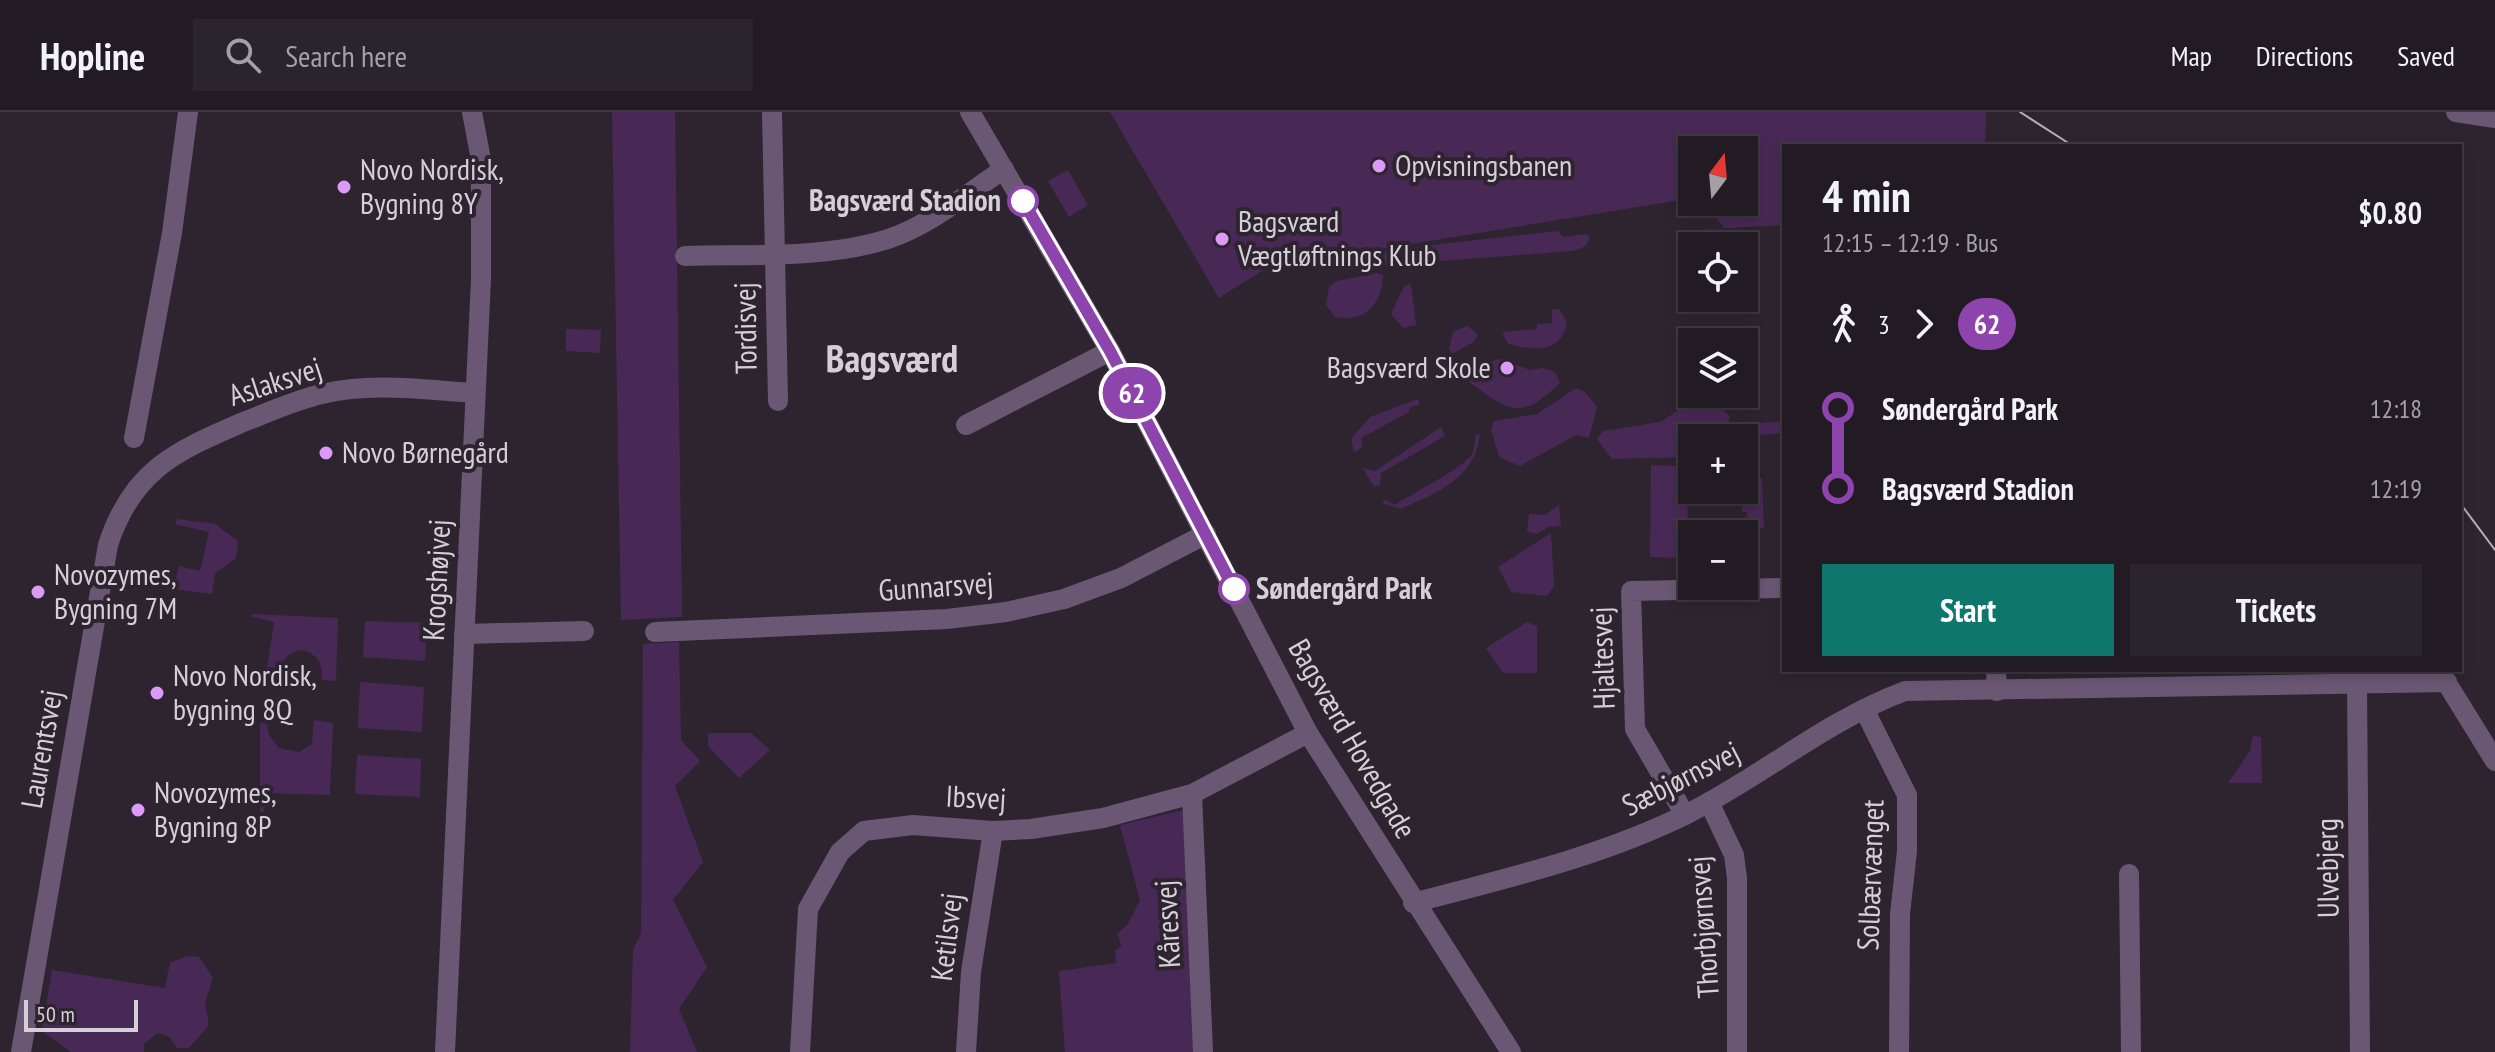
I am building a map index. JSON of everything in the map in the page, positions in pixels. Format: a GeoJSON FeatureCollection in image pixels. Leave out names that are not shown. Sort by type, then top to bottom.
{"type":"FeatureCollection","features":[{"type":"Feature","properties":{"kind":"street"},"geometry":{"type":"LineString","coordinates":[[134,438],[172,233],[188,112]]}},
{"type":"Feature","properties":{"kind":"street","name":"Krogshøjvej"},"geometry":{"type":"LineString","coordinates":[[445,1052],[482,182],[472,112]]}},
{"type":"Feature","properties":{"kind":"street","name":"Tordisvej"},"geometry":{"type":"LineString","coordinates":[[772,112],[778,401]]}},
{"type":"Feature","properties":{"kind":"street","name":"Bagsværd Hovedgade"},"geometry":{"type":"LineString","coordinates":[[970,112],[1110,351],[1308,733],[1413,903],[1511,1052]]}},
{"type":"Feature","properties":{"kind":"street"},"geometry":{"type":"LineString","coordinates":[[2456,112],[2495,118]]}},
{"type":"Feature","properties":{"kind":"street","name":"Tordisvej"},"geometry":{"type":"LineString","coordinates":[[685,256],[774,254],[858,246],[890,238],[923,222],[1004,169]]}},
{"type":"Feature","properties":{"kind":"street"},"geometry":{"type":"LineString","coordinates":[[966,425],[1110,351]]}},
{"type":"Feature","properties":{"kind":"street","name":"Aslaksvej"},"geometry":{"type":"LineString","coordinates":[[153,469],[195,443],[321,394],[387,389],[475,393]]}},
{"type":"Feature","properties":{"kind":"street","name":"Laurentsvej"},"geometry":{"type":"LineString","coordinates":[[21,1052],[108,545],[117,518],[153,469]]}},
{"type":"Feature","properties":{"kind":"street","name":"Gunnarsvej"},"geometry":{"type":"LineString","coordinates":[[655,632],[947,619],[1006,612],[1064,599],[1121,578],[1206,534]]}},
{"type":"Feature","properties":{"kind":"street","name":"Hjaltesvej"},"geometry":{"type":"LineString","coordinates":[[1685,815],[1635,729],[1631,591],[1782,588]]}},
{"type":"Feature","properties":{"kind":"street"},"geometry":{"type":"LineString","coordinates":[[464,634],[584,631]]}},
{"type":"Feature","properties":{"kind":"street"},"geometry":{"type":"LineString","coordinates":[[1996,672],[1997,691]]}},
{"type":"Feature","properties":{"kind":"street"},"geometry":{"type":"LineString","coordinates":[[2443,676],[2495,761]]}},
{"type":"Feature","properties":{"kind":"street","name":"Sæbjørnsvej"},"geometry":{"type":"LineString","coordinates":[[1413,903],[1572,861],[1685,815],[1864,709],[1905,691],[1964,680],[1997,691],[2128,679],[2255,678],[2357,684],[2443,676]]}},
{"type":"Feature","properties":{"kind":"street","name":"Ulvebjerg"},"geometry":{"type":"LineString","coordinates":[[2357,684],[2360,1052]]}},
{"type":"Feature","properties":{"kind":"street","name":"Solbærvænget"},"geometry":{"type":"LineString","coordinates":[[1864,709],[1907,795],[1907,851],[1900,914],[1899,1052]]}},
{"type":"Feature","properties":{"kind":"street","name":"Ibsvej"},"geometry":{"type":"LineString","coordinates":[[800,1052],[808,909],[840,852],[864,831],[895,826],[993,831],[1055,828],[1192,794],[1308,733]]}},
{"type":"Feature","properties":{"kind":"street","name":"Kåresvej"},"geometry":{"type":"LineString","coordinates":[[1192,794],[1203,1052]]}},
{"type":"Feature","properties":{"kind":"street","name":"Thorbjørnsvej"},"geometry":{"type":"LineString","coordinates":[[1709,802],[1734,855],[1737,878],[1737,1052]]}},
{"type":"Feature","properties":{"kind":"street","name":"Ketilsvej"},"geometry":{"type":"LineString","coordinates":[[966,1052],[971,972],[993,831]]}},
{"type":"Feature","properties":{"kind":"street"},"geometry":{"type":"LineString","coordinates":[[2129,874],[2131,1052]]}},
{"type":"Feature","properties":{"kind":"shaded area"},"geometry":{"type":"Polygon","coordinates":[[[612,112],[675,112],[682,617],[621,620],[612,112]]]}},
{"type":"Feature","properties":{"kind":"shaded area"},"geometry":{"type":"Polygon","coordinates":[[[1110,112],[1986,112],[1985,144],[1782,144],[1782,225],[1725,228],[1714,216],[1758,216],[1758,136],[1678,136],[1678,200],[1307,261],[1279,260],[1219,298],[1110,112]]]}},
{"type":"Feature","properties":{"kind":"shaded area"},"geometry":{"type":"Polygon","coordinates":[[[1068,170],[1088,205],[1069,217],[1048,181],[1068,170]]]}},
{"type":"Feature","properties":{"kind":"shaded area"},"geometry":{"type":"Polygon","coordinates":[[[1710,229],[1729,232],[1698,232],[1710,229]]]}},
{"type":"Feature","properties":{"kind":"shaded area"},"geometry":{"type":"Polygon","coordinates":[[[1557,231],[1564,237],[1587,234],[1590,237],[1586,246],[1573,251],[1373,266],[1364,258],[1387,250],[1557,231]]]}},
{"type":"Feature","properties":{"kind":"shaded area"},"geometry":{"type":"Polygon","coordinates":[[[1376,273],[1383,275],[1382,285],[1370,309],[1355,317],[1335,317],[1326,305],[1329,287],[1337,281],[1376,273]]]}},
{"type":"Feature","properties":{"kind":"shaded area"},"geometry":{"type":"Polygon","coordinates":[[[1411,284],[1416,325],[1403,328],[1391,314],[1404,286],[1411,284]]]}},
{"type":"Feature","properties":{"kind":"shaded area"},"geometry":{"type":"Polygon","coordinates":[[[1552,309],[1559,309],[1567,322],[1559,340],[1545,348],[1508,344],[1502,332],[1537,329],[1537,324],[1552,323],[1552,309]]]}},
{"type":"Feature","properties":{"kind":"shaded area"},"geometry":{"type":"Polygon","coordinates":[[[1467,326],[1478,334],[1474,342],[1452,354],[1449,349],[1453,332],[1467,326]]]}},
{"type":"Feature","properties":{"kind":"shaded area"},"geometry":{"type":"Polygon","coordinates":[[[566,329],[601,330],[600,353],[566,351],[566,329]]]}},
{"type":"Feature","properties":{"kind":"shaded area"},"geometry":{"type":"Polygon","coordinates":[[[1499,359],[1530,370],[1543,368],[1555,372],[1560,383],[1531,405],[1523,408],[1505,406],[1475,387],[1464,375],[1468,368],[1499,359]]]}},
{"type":"Feature","properties":{"kind":"shaded area"},"geometry":{"type":"Polygon","coordinates":[[[1576,388],[1585,392],[1597,407],[1589,438],[1576,435],[1520,466],[1499,457],[1491,429],[1494,421],[1537,414],[1576,388]]]}},
{"type":"Feature","properties":{"kind":"shaded area"},"geometry":{"type":"Polygon","coordinates":[[[1418,399],[1420,404],[1409,408],[1409,412],[1361,438],[1362,448],[1354,452],[1351,439],[1370,417],[1418,399]]]}},
{"type":"Feature","properties":{"kind":"shaded area"},"geometry":{"type":"Polygon","coordinates":[[[1721,408],[1730,416],[1729,424],[1678,424],[1678,457],[1612,459],[1597,439],[1603,431],[1660,422],[1679,410],[1721,408]]]}},
{"type":"Feature","properties":{"kind":"shaded area"},"geometry":{"type":"Polygon","coordinates":[[[1782,421],[1782,433],[1758,435],[1758,424],[1752,424],[1782,421]]]}},
{"type":"Feature","properties":{"kind":"shaded area"},"geometry":{"type":"Polygon","coordinates":[[[1441,427],[1445,436],[1381,473],[1380,484],[1374,487],[1363,468],[1375,471],[1441,427]]]}},
{"type":"Feature","properties":{"kind":"shaded area"},"geometry":{"type":"Polygon","coordinates":[[[1480,434],[1471,462],[1463,473],[1441,490],[1401,509],[1382,503],[1385,500],[1395,505],[1459,466],[1472,454],[1475,435],[1480,434]]]}},
{"type":"Feature","properties":{"kind":"shaded area"},"geometry":{"type":"Polygon","coordinates":[[[1651,465],[1678,466],[1678,504],[1687,504],[1688,520],[1678,520],[1678,558],[1650,557],[1651,465]]]}},
{"type":"Feature","properties":{"kind":"shaded area"},"geometry":{"type":"Polygon","coordinates":[[[1758,478],[1762,478],[1764,528],[1758,528],[1758,520],[1747,520],[1747,512],[1742,512],[1742,504],[1758,504],[1758,478]]]}},
{"type":"Feature","properties":{"kind":"shaded area"},"geometry":{"type":"Polygon","coordinates":[[[1559,505],[1561,526],[1548,527],[1537,534],[1527,532],[1529,514],[1545,515],[1559,505]]]}},
{"type":"Feature","properties":{"kind":"shaded area"},"geometry":{"type":"Polygon","coordinates":[[[177,519],[215,524],[238,541],[236,558],[215,573],[212,594],[173,589],[179,566],[200,571],[209,532],[175,524],[177,519]]]}},
{"type":"Feature","properties":{"kind":"shaded area"},"geometry":{"type":"Polygon","coordinates":[[[1551,533],[1554,586],[1547,596],[1511,592],[1498,567],[1551,533]]]}},
{"type":"Feature","properties":{"kind":"shaded area"},"geometry":{"type":"Polygon","coordinates":[[[250,616],[338,618],[336,681],[322,680],[318,660],[302,650],[287,656],[281,671],[267,669],[274,622],[250,616]]]}},
{"type":"Feature","properties":{"kind":"shaded area"},"geometry":{"type":"Polygon","coordinates":[[[365,621],[427,623],[425,661],[363,657],[365,621]]]}},
{"type":"Feature","properties":{"kind":"shaded area"},"geometry":{"type":"Polygon","coordinates":[[[1527,622],[1537,626],[1537,673],[1503,673],[1486,648],[1527,622]]]}},
{"type":"Feature","properties":{"kind":"shaded area"},"geometry":{"type":"Polygon","coordinates":[[[679,642],[681,740],[700,761],[675,786],[703,862],[673,900],[707,967],[679,1009],[697,1052],[630,1052],[633,950],[641,933],[643,644],[679,642]]]}},
{"type":"Feature","properties":{"kind":"shaded area"},"geometry":{"type":"Polygon","coordinates":[[[360,682],[424,687],[422,732],[358,728],[360,682]]]}},
{"type":"Feature","properties":{"kind":"shaded area"},"geometry":{"type":"Polygon","coordinates":[[[314,720],[333,723],[330,795],[265,793],[264,815],[260,814],[260,723],[267,724],[269,735],[279,748],[299,752],[312,744],[314,720]]]}},
{"type":"Feature","properties":{"kind":"shaded area"},"geometry":{"type":"Polygon","coordinates":[[[708,733],[751,733],[770,750],[739,778],[708,746],[708,733]]]}},
{"type":"Feature","properties":{"kind":"shaded area"},"geometry":{"type":"Polygon","coordinates":[[[2253,736],[2261,737],[2262,783],[2228,783],[2250,751],[2253,736]]]}},
{"type":"Feature","properties":{"kind":"shaded area"},"geometry":{"type":"Polygon","coordinates":[[[357,755],[421,759],[420,797],[355,794],[357,755]]]}},
{"type":"Feature","properties":{"kind":"shaded area"},"geometry":{"type":"Polygon","coordinates":[[[1188,809],[1201,1052],[1065,1052],[1059,971],[1116,963],[1115,950],[1122,946],[1117,934],[1128,924],[1140,900],[1120,825],[1188,809]]]}},
{"type":"Feature","properties":{"kind":"shaded area"},"geometry":{"type":"Polygon","coordinates":[[[188,956],[199,957],[213,978],[205,1003],[209,1025],[189,1048],[177,1048],[170,1037],[158,1033],[144,1044],[144,1052],[71,1052],[42,1031],[52,970],[165,988],[170,963],[188,956]]]}},
{"type":"Feature","properties":{"kind":"tram line"},"geometry":{"type":"LineString","coordinates":[[2020,112],[2070,144]]}},
{"type":"Feature","properties":{"kind":"tram line"},"geometry":{"type":"LineString","coordinates":[[2462,506],[2495,550]]}},
{"type":"Feature","properties":{"kind":"bus line","name":"62"},"geometry":{"type":"LineString","coordinates":[[1023,201],[1110,351],[1234,589]]}},
{"type":"Feature","properties":{"kind":"place","name":"Opvisningsbanen"},"geometry":{"type":"Point","coordinates":[1379,166]}},
{"type":"Feature","properties":{"kind":"place","name":"Novo Nordisk, Bygning 8Y"},"geometry":{"type":"Point","coordinates":[344,187]}},
{"type":"Feature","properties":{"kind":"place","name":"Bagsværd Stadion"},"geometry":{"type":"Point","coordinates":[1023,201]}},
{"type":"Feature","properties":{"kind":"place","name":"Bagsværd Vægtløftnings Klub"},"geometry":{"type":"Point","coordinates":[1222,239]}},
{"type":"Feature","properties":{"kind":"place","name":"Bagsværd Skole"},"geometry":{"type":"Point","coordinates":[1507,368]}},
{"type":"Feature","properties":{"kind":"place","name":"Novo Børnegård"},"geometry":{"type":"Point","coordinates":[326,453]}},
{"type":"Feature","properties":{"kind":"place","name":"Søndergård Park"},"geometry":{"type":"Point","coordinates":[1234,589]}},
{"type":"Feature","properties":{"kind":"place","name":"Novozymes, Bygning 7M"},"geometry":{"type":"Point","coordinates":[38,592]}},
{"type":"Feature","properties":{"kind":"place","name":"Novo Nordisk, bygning 8Q"},"geometry":{"type":"Point","coordinates":[157,693]}},
{"type":"Feature","properties":{"kind":"place","name":"Novozymes, Bygning 8P"},"geometry":{"type":"Point","coordinates":[138,810]}},
{"type":"Feature","properties":{"kind":"district","name":"Bagsværd"},"geometry":{"type":"Point","coordinates":[892,359]}}]}
